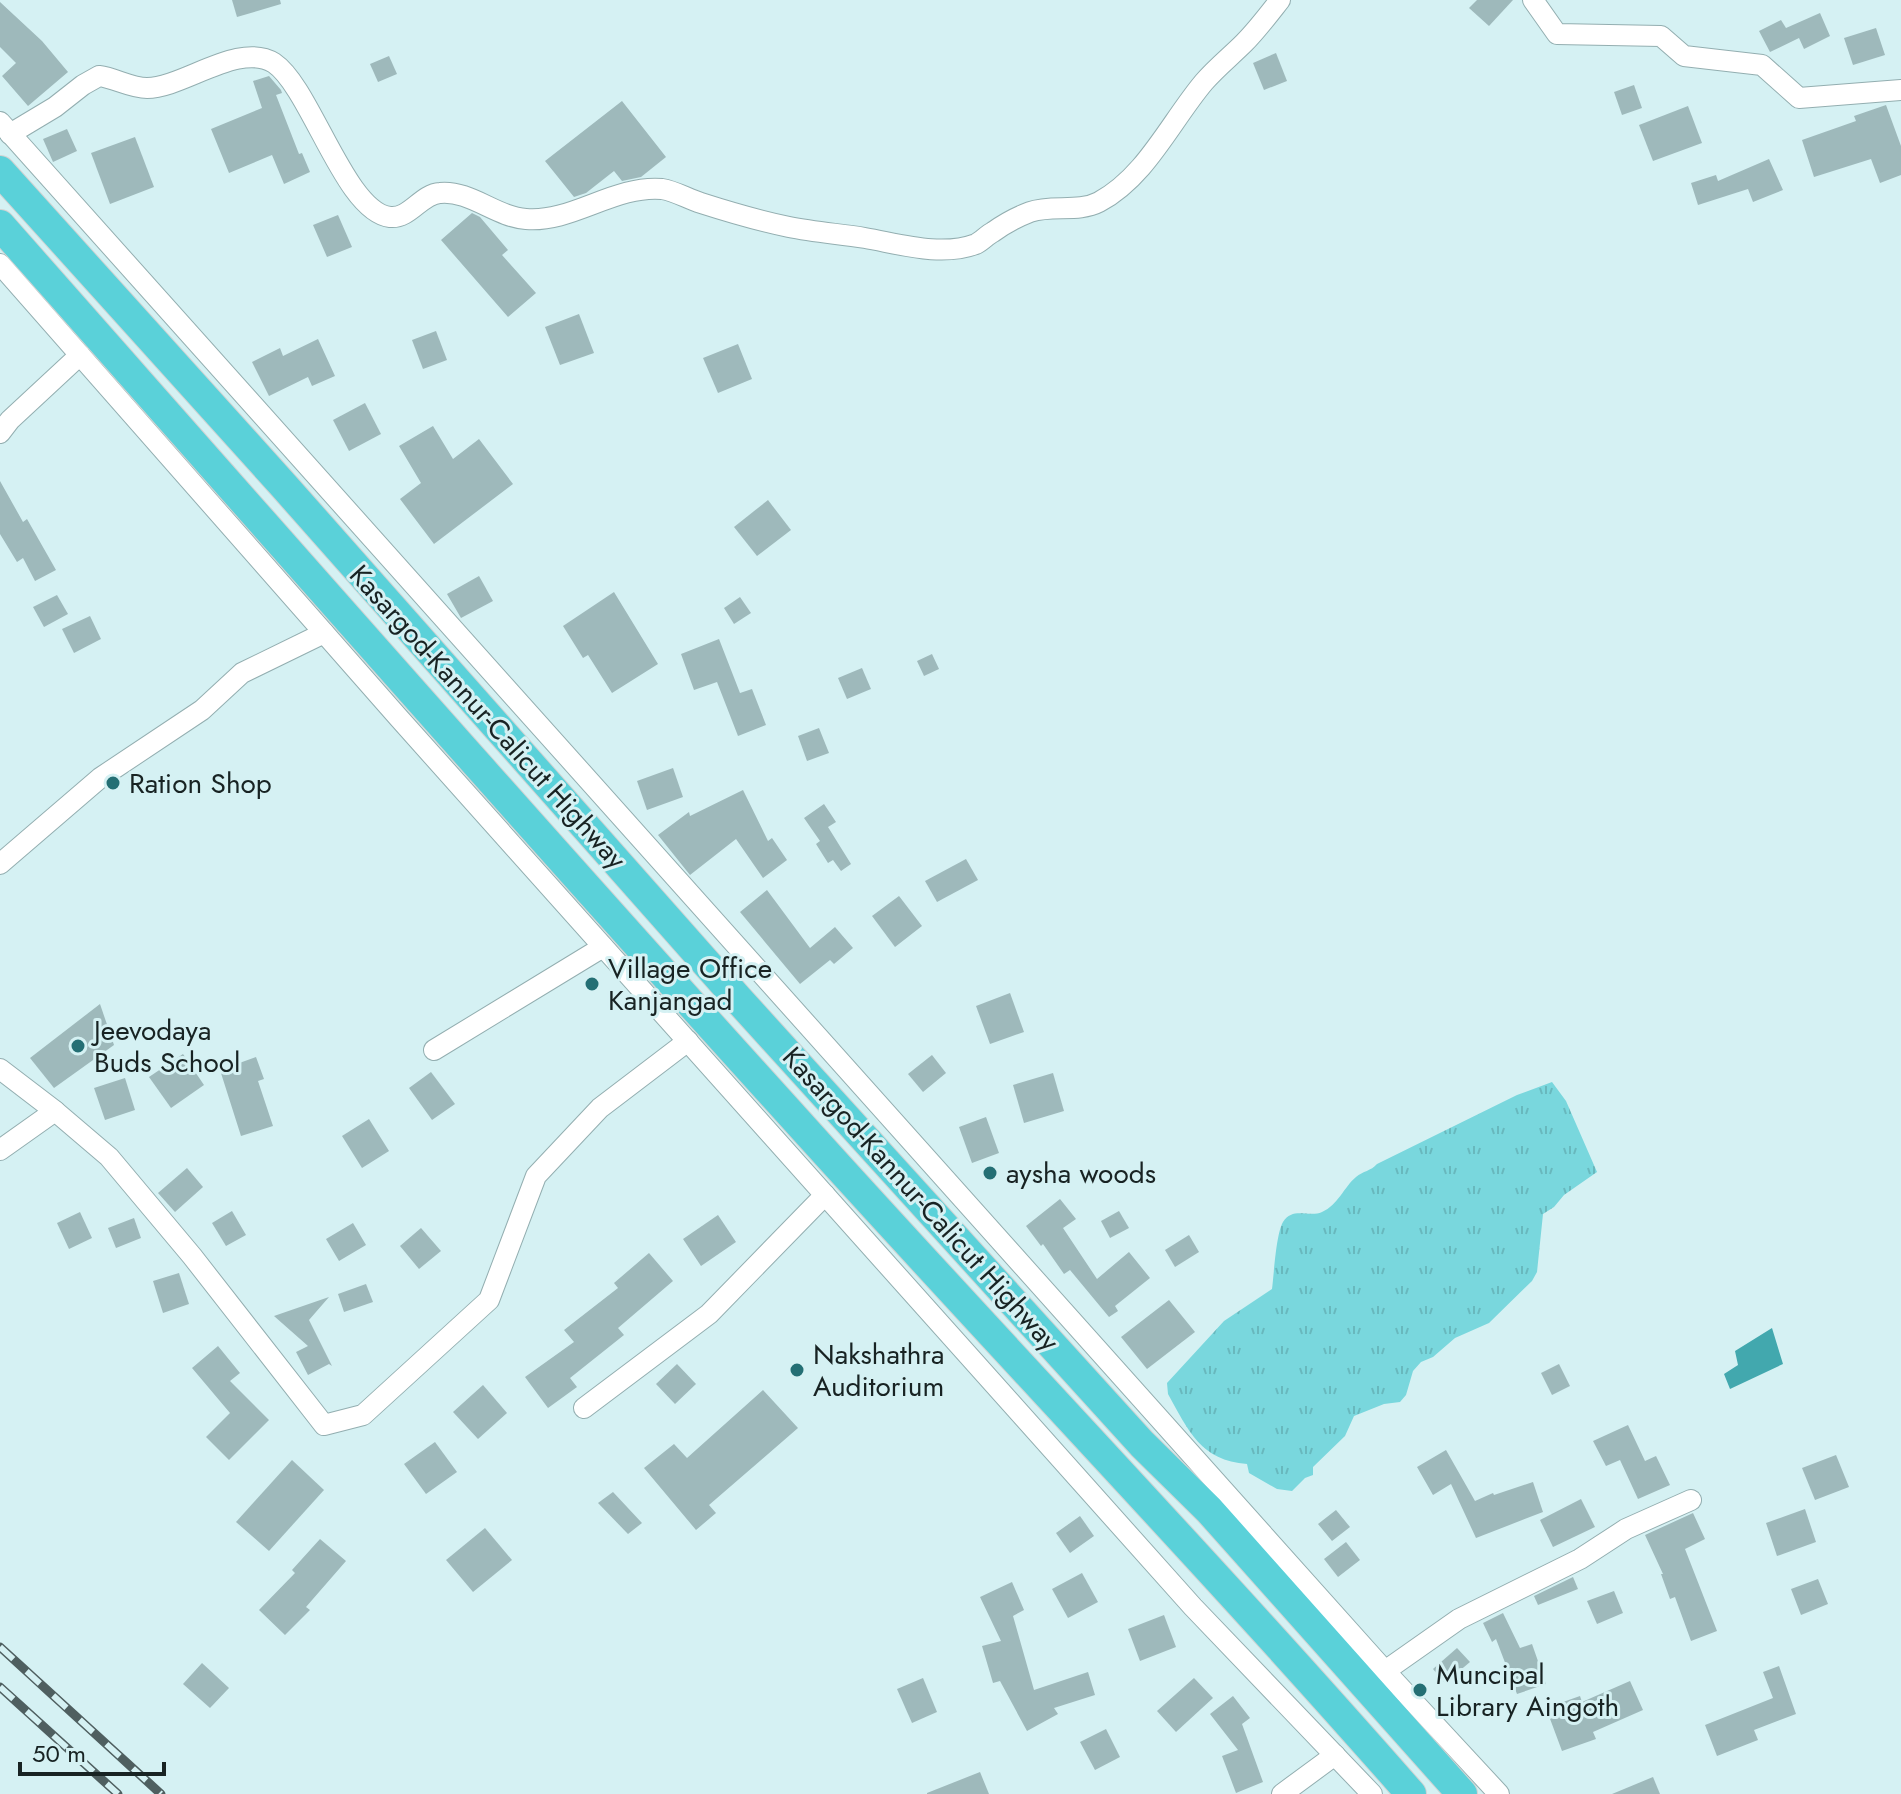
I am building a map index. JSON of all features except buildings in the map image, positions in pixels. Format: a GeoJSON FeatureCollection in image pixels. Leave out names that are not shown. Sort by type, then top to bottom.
{"type":"FeatureCollection","features":[{"type":"Feature","properties":{"kind":"highway","name":"Kasargod-Kannur-Calicut Highway"},"geometry":{"type":"LineString","coordinates":[[0,171],[284,486],[738,999],[1142,1444],[1209,1510],[1462,1794]]}},
{"type":"Feature","properties":{"kind":"highway","name":"Kasargod-Kannur-Calicut Highway"},"geometry":{"type":"LineString","coordinates":[[0,225],[481,771],[849,1179],[1287,1652],[1411,1794]]}},
{"type":"Feature","properties":{"kind":"street"},"geometry":{"type":"LineString","coordinates":[[1280,0],[1247,41],[1206,79],[1153,152],[1117,188],[1097,203],[1032,211],[978,243],[950,249],[914,248],[788,226],[701,203],[667,190],[643,189],[550,217],[528,220],[503,214],[456,194],[440,192],[428,195],[398,216],[389,217],[359,193],[320,134],[298,91],[282,70],[263,58],[230,62],[150,88],[99,76],[43,116],[5,128],[1385,1671],[1499,1794]]}},
{"type":"Feature","properties":{"kind":"street"},"geometry":{"type":"LineString","coordinates":[[1533,0],[1557,34],[1661,36],[1684,56],[1762,65],[1799,98],[1901,90]]}},
{"type":"Feature","properties":{"kind":"street"},"geometry":{"type":"LineString","coordinates":[[0,264],[324,633],[1193,1607],[1372,1794]]}},
{"type":"Feature","properties":{"kind":"street"},"geometry":{"type":"LineString","coordinates":[[0,433],[80,355]]}},
{"type":"Feature","properties":{"kind":"street"},"geometry":{"type":"LineString","coordinates":[[0,864],[100,778],[202,710],[242,673],[324,633]]}},
{"type":"Feature","properties":{"kind":"street"},"geometry":{"type":"LineString","coordinates":[[434,1050],[603,947]]}},
{"type":"Feature","properties":{"kind":"street"},"geometry":{"type":"LineString","coordinates":[[0,1069],[109,1157],[192,1256],[324,1425],[363,1415],[489,1300],[536,1176],[600,1108],[688,1041]]}},
{"type":"Feature","properties":{"kind":"street"},"geometry":{"type":"LineString","coordinates":[[0,1150],[55,1111]]}},
{"type":"Feature","properties":{"kind":"street"},"geometry":{"type":"LineString","coordinates":[[584,1408],[709,1314],[825,1195]]}},
{"type":"Feature","properties":{"kind":"street"},"geometry":{"type":"LineString","coordinates":[[1385,1671],[1459,1619],[1580,1559],[1626,1529],[1691,1500]]}},
{"type":"Feature","properties":{"kind":"street"},"geometry":{"type":"LineString","coordinates":[[1282,1794],[1335,1755]]}},
{"type":"Feature","properties":{"kind":"green space"},"geometry":{"type":"Polygon","coordinates":[[[1552,1082],[1566,1101],[1597,1172],[1543,1214],[1537,1272],[1532,1281],[1489,1323],[1455,1338],[1433,1357],[1421,1362],[1413,1371],[1406,1395],[1400,1402],[1384,1404],[1354,1416],[1345,1436],[1313,1467],[1313,1475],[1305,1478],[1292,1491],[1277,1489],[1249,1473],[1247,1464],[1231,1462],[1207,1450],[1182,1420],[1168,1394],[1167,1383],[1224,1321],[1272,1289],[1279,1235],[1287,1217],[1296,1213],[1322,1212],[1356,1177],[1377,1164],[1517,1095],[1552,1082]]]}},
{"type":"Feature","properties":{"kind":"shaded area"},"geometry":{"type":"Polygon","coordinates":[[[1772,1328],[1783,1364],[1730,1389],[1724,1374],[1738,1365],[1735,1351],[1772,1328]]]}},
{"type":"Feature","properties":{"kind":"railway"},"geometry":{"type":"LineString","coordinates":[[0,1647],[161,1794]]}},
{"type":"Feature","properties":{"kind":"railway"},"geometry":{"type":"LineString","coordinates":[[0,1687],[118,1794]]}},
{"type":"Feature","properties":{"kind":"place","name":"Ration Shop"},"geometry":{"type":"Point","coordinates":[113,783]}},
{"type":"Feature","properties":{"kind":"place","name":"Village Office Kanjangad"},"geometry":{"type":"Point","coordinates":[592,984]}},
{"type":"Feature","properties":{"kind":"place","name":"Jeevodaya Buds School"},"geometry":{"type":"Point","coordinates":[78,1046]}},
{"type":"Feature","properties":{"kind":"place","name":"aysha woods"},"geometry":{"type":"Point","coordinates":[990,1173]}},
{"type":"Feature","properties":{"kind":"place","name":"Nakshathra Auditorium"},"geometry":{"type":"Point","coordinates":[797,1370]}},
{"type":"Feature","properties":{"kind":"place","name":"Muncipal Library Aingoth"},"geometry":{"type":"Point","coordinates":[1420,1690]}}]}
